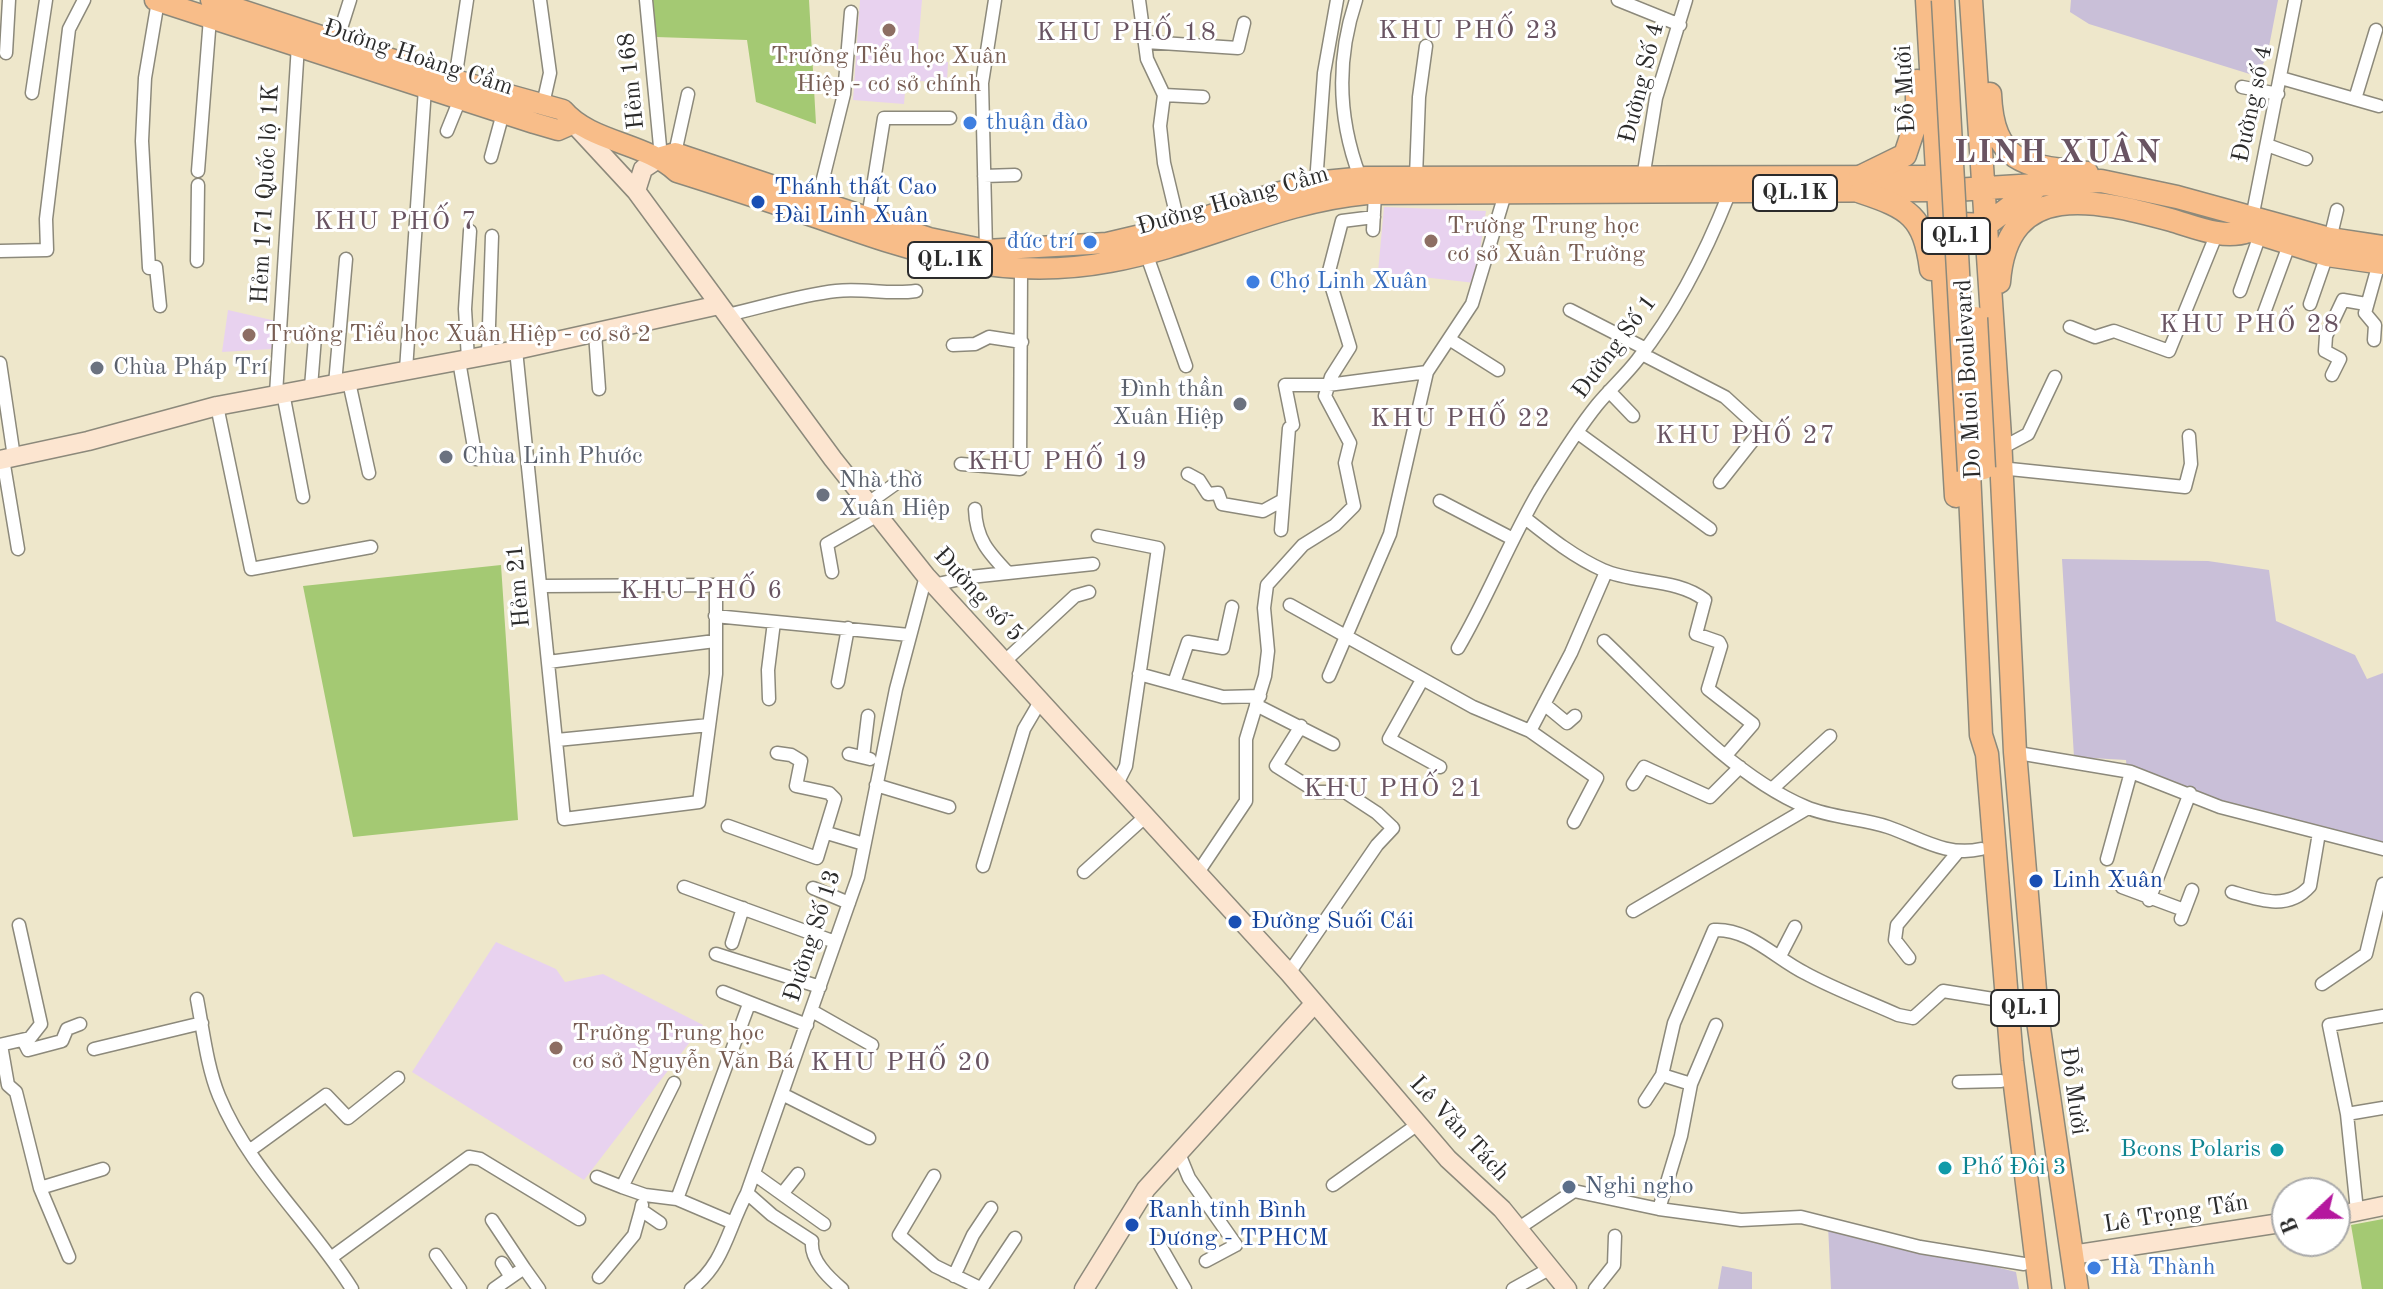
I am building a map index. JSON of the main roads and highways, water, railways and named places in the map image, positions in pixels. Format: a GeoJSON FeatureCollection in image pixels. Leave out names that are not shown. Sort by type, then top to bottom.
{"type":"FeatureCollection","features":[{"type":"Feature","properties":{"kind":"highway"},"geometry":{"type":"LineString","coordinates":[[1912,0],[1917,93],[1913,139],[1898,161],[1861,185],[1908,211],[1923,231],[1931,266],[1939,413],[1951,441]]}},
{"type":"Feature","properties":{"kind":"highway","name":"Đỗ Mười"},"geometry":{"type":"LineString","coordinates":[[1927,0],[1937,184]]}},
{"type":"Feature","properties":{"kind":"highway","name":"QL.1"},"geometry":{"type":"LineString","coordinates":[[1943,0],[1991,459]]}},
{"type":"Feature","properties":{"kind":"highway","name":"QL.1"},"geometry":{"type":"LineString","coordinates":[[1958,0],[1991,459]]}},
{"type":"Feature","properties":{"kind":"highway","name":"Do Muoi Boulevard"},"geometry":{"type":"LineString","coordinates":[[1971,0],[1977,134],[1986,225],[1991,459],[2011,667],[2010,751]]}},
{"type":"Feature","properties":{"kind":"highway"},"geometry":{"type":"LineString","coordinates":[[1985,0],[1991,115],[1999,141],[2010,154],[2036,167],[2163,185],[2236,205],[2253,228],[2289,245],[2383,247]]}},
{"type":"Feature","properties":{"kind":"highway"},"geometry":{"type":"LineString","coordinates":[[1977,134],[2039,186],[1986,225],[1940,225],[1914,198],[1895,184],[1934,136],[1977,134]]}},
{"type":"Feature","properties":{"kind":"highway"},"geometry":{"type":"LineString","coordinates":[[1937,184],[1983,181],[2007,173],[2039,186],[2078,184],[2328,247],[2377,267]]}},
{"type":"Feature","properties":{"kind":"highway","name":"Do Muoi Boulevard"},"geometry":{"type":"LineString","coordinates":[[1937,184],[1951,441]]}},
{"type":"Feature","properties":{"kind":"highway"},"geometry":{"type":"LineString","coordinates":[[1991,459],[2009,408],[1999,280],[2005,244],[2018,224],[2035,211],[2065,203],[2120,209],[2217,233],[2236,235],[2253,228]]}},
{"type":"Feature","properties":{"kind":"highway","name":"QL.1"},"geometry":{"type":"LineString","coordinates":[[1951,441],[1963,566],[1974,595]]}},
{"type":"Feature","properties":{"kind":"highway","name":"Do Muoi Boulevard"},"geometry":{"type":"LineString","coordinates":[[1991,459],[1974,595],[1981,735],[1977,752],[1981,849],[2001,1081],[2030,1263]]}},
{"type":"Feature","properties":{"kind":"highway","name":"Do Muoi Boulevard"},"geometry":{"type":"LineString","coordinates":[[2000,576],[1999,646],[2010,751]]}},
{"type":"Feature","properties":{"kind":"highway","name":"QL.1"},"geometry":{"type":"LineString","coordinates":[[1999,646],[2011,667]]}},
{"type":"Feature","properties":{"kind":"highway","name":"QL.1"},"geometry":{"type":"LineString","coordinates":[[1981,735],[1987,754],[2030,1263],[2028,1289]]}},
{"type":"Feature","properties":{"kind":"highway","name":"Đỗ Mười"},"geometry":{"type":"LineString","coordinates":[[2010,751],[2025,1013],[2066,1256],[2077,1289]]}},
{"type":"Feature","properties":{"kind":"highway"},"geometry":{"type":"LineString","coordinates":[[2030,1263],[2066,1256]]}},
{"type":"Feature","properties":{"kind":"highway","name":"Đỗ Mười"},"geometry":{"type":"LineString","coordinates":[[2066,1256],[2066,1289]]}},
{"type":"Feature","properties":{"kind":"highway","name":"QL.1"},"geometry":{"type":"LineString","coordinates":[[2030,1263],[2040,1289]]}},
{"type":"Feature","properties":{"kind":"main road","name":"Đường Hoàng Cầm"},"geometry":{"type":"LineString","coordinates":[[156,0],[252,15],[337,41],[457,90],[503,113],[558,130],[574,123]]}},
{"type":"Feature","properties":{"kind":"main road","name":"Đường Hoàng Cầm"},"geometry":{"type":"LineString","coordinates":[[252,15],[298,45],[425,88],[543,104],[563,110],[574,123],[668,155],[818,199],[929,238],[986,250],[1107,243],[1179,226],[1316,183],[1360,177],[1643,178],[1861,185]]}},
{"type":"Feature","properties":{"kind":"main road","name":"Đường số 5"},"geometry":{"type":"LineString","coordinates":[[574,123],[636,191],[872,510],[930,581],[1006,660],[1314,1004]]}},
{"type":"Feature","properties":{"kind":"main road","name":"Đường Hoàng Cầm"},"geometry":{"type":"LineString","coordinates":[[668,155],[677,172],[889,244],[931,257],[1021,271],[1110,262],[1327,198],[1375,194],[1729,194],[1861,185],[1937,184]]}},
{"type":"Feature","properties":{"kind":"main road"},"geometry":{"type":"LineString","coordinates":[[636,191],[643,169],[668,155]]}},
{"type":"Feature","properties":{"kind":"main road"},"geometry":{"type":"LineString","coordinates":[[6,459],[279,393],[723,310]]}},
{"type":"Feature","properties":{"kind":"main road"},"geometry":{"type":"LineString","coordinates":[[1084,1289],[1146,1189],[1314,1004]]}},
{"type":"Feature","properties":{"kind":"main road","name":"Lê Văn Tách"},"geometry":{"type":"LineString","coordinates":[[1314,1004],[1418,1124],[1519,1228],[1567,1289]]}},
{"type":"Feature","properties":{"kind":"main road"},"geometry":{"type":"LineString","coordinates":[[2351,1212],[2383,1206]]}},
{"type":"Feature","properties":{"kind":"main road","name":"Lê Trọng Tấn"},"geometry":{"type":"LineString","coordinates":[[2066,1256],[2271,1224]]}},
{"type":"Feature","properties":{"kind":"place","name":"Trường Tiểu học Xuân Hiệp - cơ sở chính"},"geometry":{"type":"Point","coordinates":[889,30]}},
{"type":"Feature","properties":{"kind":"place","name":"thuận đào"},"geometry":{"type":"Point","coordinates":[970,123]}},
{"type":"Feature","properties":{"kind":"place","name":"Thánh thất Cao Đài Linh Xuân"},"geometry":{"type":"Point","coordinates":[758,202]}},
{"type":"Feature","properties":{"kind":"place","name":"Trường Trung học cơ sở Xuân Trường"},"geometry":{"type":"Point","coordinates":[1431,241]}},
{"type":"Feature","properties":{"kind":"place","name":"đức trí"},"geometry":{"type":"Point","coordinates":[1090,242]}},
{"type":"Feature","properties":{"kind":"place","name":"Chợ Linh Xuân"},"geometry":{"type":"Point","coordinates":[1253,282]}},
{"type":"Feature","properties":{"kind":"place","name":"Trường Tiểu học Xuân Hiệp - cơ sở 2"},"geometry":{"type":"Point","coordinates":[249,335]}},
{"type":"Feature","properties":{"kind":"place","name":"Chùa Pháp Trí"},"geometry":{"type":"Point","coordinates":[97,368]}},
{"type":"Feature","properties":{"kind":"place","name":"Đình thần Xuân Hiệp"},"geometry":{"type":"Point","coordinates":[1240,404]}},
{"type":"Feature","properties":{"kind":"place","name":"Chùa Linh Phước"},"geometry":{"type":"Point","coordinates":[446,457]}},
{"type":"Feature","properties":{"kind":"place","name":"Nhà thờ Xuân Hiệp"},"geometry":{"type":"Point","coordinates":[823,495]}},
{"type":"Feature","properties":{"kind":"place","name":"Linh Xuân"},"geometry":{"type":"Point","coordinates":[2036,881]}},
{"type":"Feature","properties":{"kind":"place","name":"Đường Suối Cái"},"geometry":{"type":"Point","coordinates":[1235,922]}},
{"type":"Feature","properties":{"kind":"place","name":"Trường Trung học cơ sở Nguyễn Văn Bá"},"geometry":{"type":"Point","coordinates":[556,1048]}},
{"type":"Feature","properties":{"kind":"place","name":"Bcons Polaris"},"geometry":{"type":"Point","coordinates":[2277,1150]}},
{"type":"Feature","properties":{"kind":"place","name":"Phố Đôi 3"},"geometry":{"type":"Point","coordinates":[1945,1168]}},
{"type":"Feature","properties":{"kind":"place","name":"Nghi ngho"},"geometry":{"type":"Point","coordinates":[1569,1187]}},
{"type":"Feature","properties":{"kind":"place","name":"Ranh tỉnh Bình Dương - TPHCM"},"geometry":{"type":"Point","coordinates":[1132,1225]}},
{"type":"Feature","properties":{"kind":"place","name":"Hà Thành"},"geometry":{"type":"Point","coordinates":[2094,1268]}},
{"type":"Feature","properties":{"kind":"district","name":"KHU PHỐ 23"},"geometry":{"type":"Point","coordinates":[1469,31]}},
{"type":"Feature","properties":{"kind":"district","name":"KHU PHỐ 18"},"geometry":{"type":"Point","coordinates":[1127,33]}},
{"type":"Feature","properties":{"kind":"district","name":"LINH XUÂN"},"geometry":{"type":"Point","coordinates":[2058,154]}},
{"type":"Feature","properties":{"kind":"district","name":"KHU PHỐ 7"},"geometry":{"type":"Point","coordinates":[396,222]}},
{"type":"Feature","properties":{"kind":"district","name":"KHU PHỐ 28"},"geometry":{"type":"Point","coordinates":[2250,325]}},
{"type":"Feature","properties":{"kind":"district","name":"KHU PHỐ 22"},"geometry":{"type":"Point","coordinates":[1461,419]}},
{"type":"Feature","properties":{"kind":"district","name":"KHU PHỐ 27"},"geometry":{"type":"Point","coordinates":[1746,436]}},
{"type":"Feature","properties":{"kind":"district","name":"KHU PHỐ 19"},"geometry":{"type":"Point","coordinates":[1058,462]}},
{"type":"Feature","properties":{"kind":"district","name":"KHU PHỐ 6"},"geometry":{"type":"Point","coordinates":[702,591]}},
{"type":"Feature","properties":{"kind":"district","name":"KHU PHỐ 21"},"geometry":{"type":"Point","coordinates":[1394,789]}},
{"type":"Feature","properties":{"kind":"district","name":"KHU PHỐ 20"},"geometry":{"type":"Point","coordinates":[901,1063]}}]}
